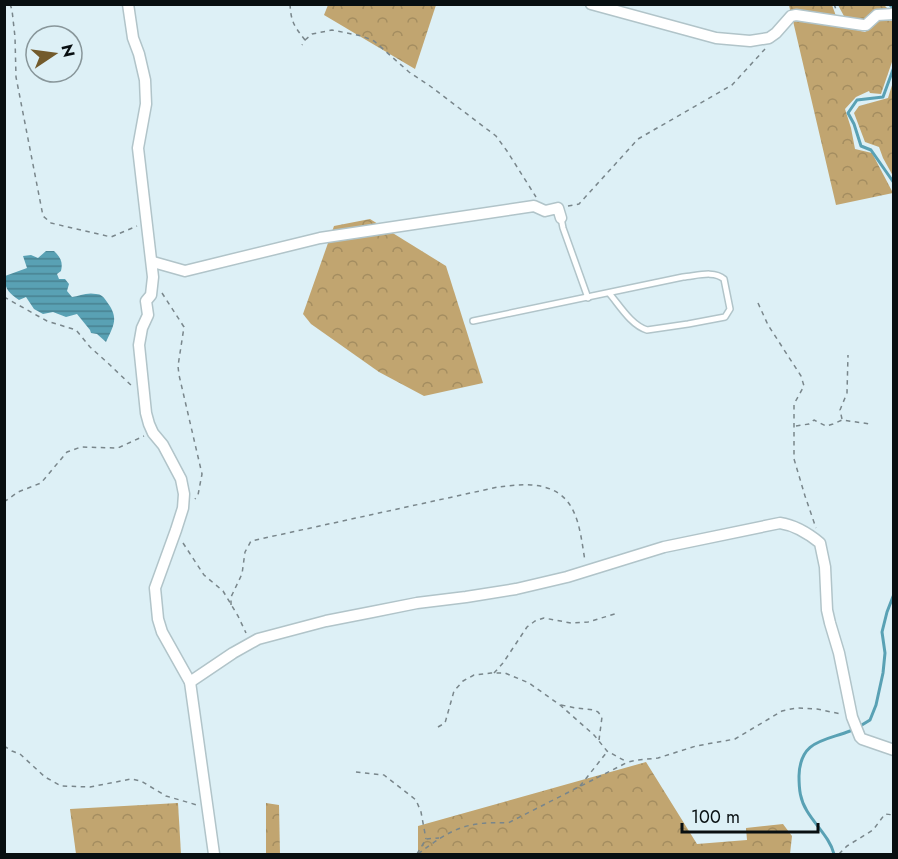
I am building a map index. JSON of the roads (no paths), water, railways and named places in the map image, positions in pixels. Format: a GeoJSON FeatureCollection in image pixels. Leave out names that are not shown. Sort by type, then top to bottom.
{"type":"FeatureCollection","features":[{"type":"Feature","properties":{"kind":"street"},"geometry":{"type":"LineString","coordinates":[[128,4],[133,38],[145,80],[146,104],[138,148],[153,262],[151,295],[147,301],[148,315],[142,328],[140,345],[144,398],[149,424],[181,479],[184,494],[183,508],[155,588],[155,598],[162,632],[190,682],[214,855]]}},
{"type":"Feature","properties":{"kind":"street"},"geometry":{"type":"LineString","coordinates":[[591,4],[716,39],[750,41],[770,37],[791,16],[796,15],[867,25],[878,15],[894,14]]}},
{"type":"Feature","properties":{"kind":"street"},"geometry":{"type":"LineString","coordinates":[[153,262],[185,271],[320,238],[534,206],[545,211],[559,213]]}},
{"type":"Feature","properties":{"kind":"street"},"geometry":{"type":"LineString","coordinates":[[190,682],[232,653],[258,639],[326,621],[417,603],[516,589],[610,565],[664,547],[780,523],[810,535],[820,543],[825,567],[830,623],[839,653],[852,717],[862,739],[894,750]]}},
{"type":"Feature","properties":{"kind":"lane"},"geometry":{"type":"LineString","coordinates":[[559,213],[588,298]]}},
{"type":"Feature","properties":{"kind":"lane"},"geometry":{"type":"LineString","coordinates":[[473,321],[682,277],[715,274],[724,279],[730,309],[724,317],[647,330],[641,328],[627,316],[609,293]]}},
{"type":"Feature","properties":{"kind":"water"},"geometry":{"type":"Polygon","coordinates":[[[46,251],[54,251],[60,258],[62,268],[57,274],[59,279],[65,279],[69,284],[67,291],[72,297],[93,294],[101,295],[106,300],[113,313],[114,322],[106,342],[97,334],[91,333],[77,314],[66,317],[53,312],[43,314],[34,309],[26,297],[19,300],[8,290],[5,276],[27,268],[23,256],[31,255],[38,258],[46,251]]]}},
{"type":"Feature","properties":{"kind":"waterway"},"geometry":{"type":"LineString","coordinates":[[889,4],[894,9]]}},
{"type":"Feature","properties":{"kind":"waterway"},"geometry":{"type":"LineString","coordinates":[[894,67],[883,97],[857,100],[848,113],[861,146],[871,150],[894,183]]}},
{"type":"Feature","properties":{"kind":"waterway"},"geometry":{"type":"LineString","coordinates":[[834,854],[803,803],[799,785],[800,764],[804,755],[815,744],[850,731],[870,720],[883,673],[885,653],[882,632],[894,594]]}}]}
